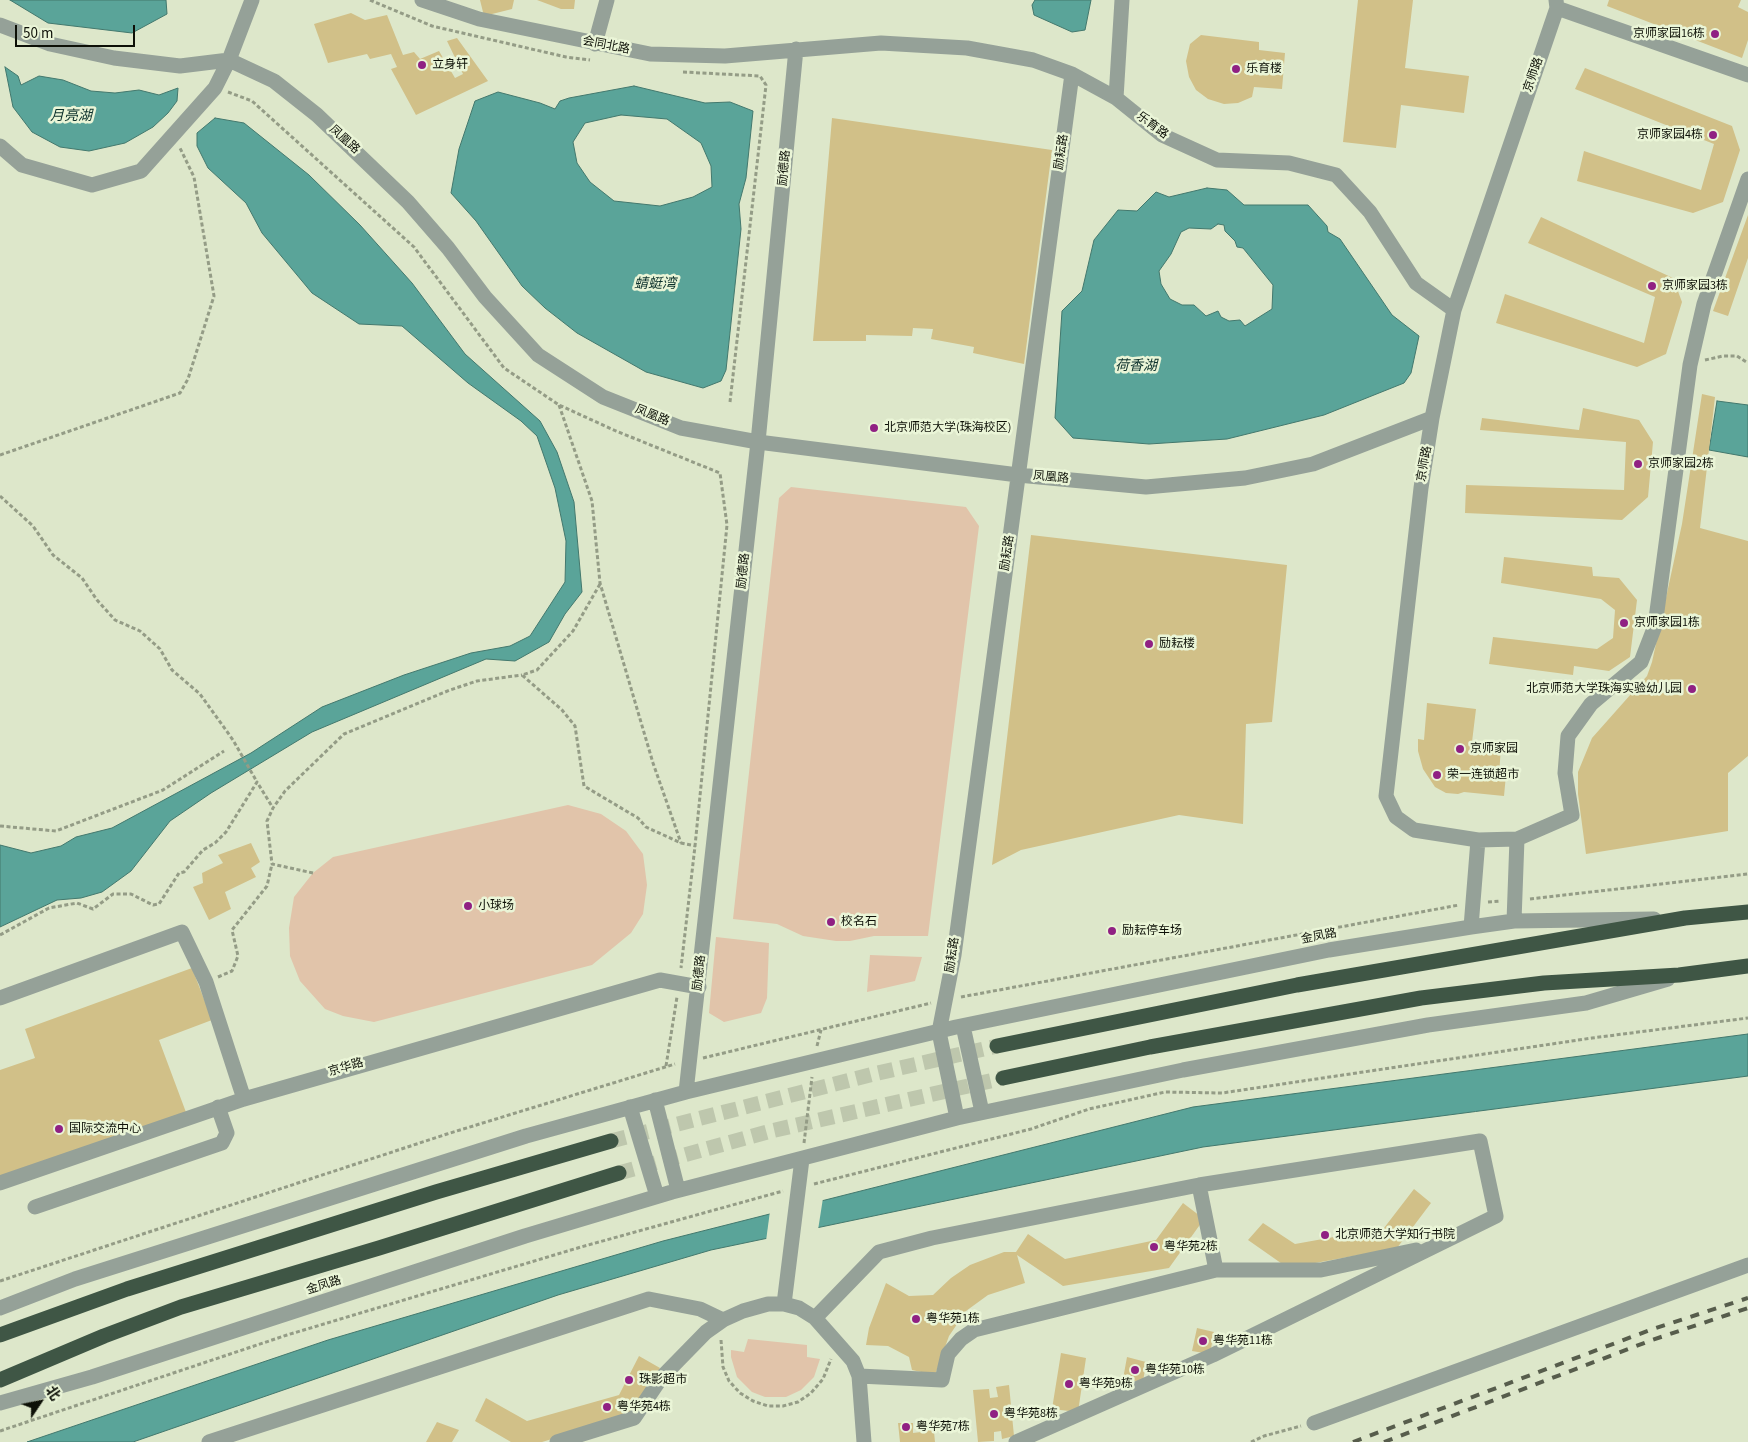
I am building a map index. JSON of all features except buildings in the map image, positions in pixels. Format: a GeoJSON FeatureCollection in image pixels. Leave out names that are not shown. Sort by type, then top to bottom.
{"type":"FeatureCollection","features":[{"type":"Feature","properties":{"kind":"highway","name":"金凤路"},"geometry":{"type":"LineString","coordinates":[[997,1046],[1297,985],[1685,918],[1748,912]]}},
{"type":"Feature","properties":{"kind":"highway"},"geometry":{"type":"LineString","coordinates":[[1003,1078],[1150,1047],[1421,998],[1544,984],[1679,975],[1748,966]]}},
{"type":"Feature","properties":{"kind":"highway"},"geometry":{"type":"LineString","coordinates":[[0,1335],[137,1286],[436,1192],[611,1141]]}},
{"type":"Feature","properties":{"kind":"highway","name":"金凤路"},"geometry":{"type":"LineString","coordinates":[[0,1380],[104,1336],[180,1307],[379,1248],[619,1173]]}},
{"type":"Feature","properties":{"kind":"street"},"geometry":{"type":"LineString","coordinates":[[0,146],[22,165],[92,185],[141,171],[215,88],[229,60],[252,0]]}},
{"type":"Feature","properties":{"kind":"street","name":"会同北路"},"geometry":{"type":"LineString","coordinates":[[422,0],[479,20],[650,54],[725,56],[796,49]]}},
{"type":"Feature","properties":{"kind":"street"},"geometry":{"type":"LineString","coordinates":[[595,44],[607,0]]}},
{"type":"Feature","properties":{"kind":"street"},"geometry":{"type":"LineString","coordinates":[[1116,98],[1122,0]]}},
{"type":"Feature","properties":{"kind":"street"},"geometry":{"type":"LineString","coordinates":[[1556,4],[1748,75]]}},
{"type":"Feature","properties":{"kind":"street","name":"京师路"},"geometry":{"type":"LineString","coordinates":[[1517,839],[1478,840],[1414,830],[1396,817],[1386,796],[1420,488],[1454,310],[1556,4]]}},
{"type":"Feature","properties":{"kind":"street"},"geometry":{"type":"LineString","coordinates":[[0,25],[50,44],[114,58],[180,66],[229,60]]}},
{"type":"Feature","properties":{"kind":"street","name":"乐育路"},"geometry":{"type":"LineString","coordinates":[[796,49],[882,43],[967,48],[1033,60],[1072,74],[1116,98],[1162,135],[1217,160],[1289,164],[1336,176],[1370,212],[1416,283],[1454,310]]}},
{"type":"Feature","properties":{"kind":"street","name":"励德路"},"geometry":{"type":"LineString","coordinates":[[686,1092],[758,442],[796,49]]}},
{"type":"Feature","properties":{"kind":"street","name":"凤凰路"},"geometry":{"type":"LineString","coordinates":[[229,60],[274,81],[317,115],[361,155],[408,202],[448,248],[485,296],[538,355],[604,397],[681,428],[758,442],[1018,475],[1146,487],[1245,478],[1313,464],[1432,418]]}},
{"type":"Feature","properties":{"kind":"street","name":"励耘路"},"geometry":{"type":"LineString","coordinates":[[939,1032],[947,1000],[1072,74]]}},
{"type":"Feature","properties":{"kind":"street"},"geometry":{"type":"LineString","coordinates":[[1514,920],[1517,839],[1572,815],[1565,773],[1568,736],[1591,704],[1641,662],[1655,626],[1690,365],[1704,304],[1748,179]]}},
{"type":"Feature","properties":{"kind":"street"},"geometry":{"type":"LineString","coordinates":[[1471,927],[1478,840]]}},
{"type":"Feature","properties":{"kind":"street","name":"金凤路"},"geometry":{"type":"LineString","coordinates":[[630,1107],[963,1026],[1329,950],[1514,920],[1685,918]]}},
{"type":"Feature","properties":{"kind":"street"},"geometry":{"type":"LineString","coordinates":[[0,998],[182,932],[206,982],[244,1099]]}},
{"type":"Feature","properties":{"kind":"street"},"geometry":{"type":"LineString","coordinates":[[963,1026],[982,1112],[1183,1070],[1418,1027],[1586,1003],[1679,975]]}},
{"type":"Feature","properties":{"kind":"street","name":"京华路"},"geometry":{"type":"LineString","coordinates":[[0,1183],[244,1099],[660,980],[698,987]]}},
{"type":"Feature","properties":{"kind":"street"},"geometry":{"type":"LineString","coordinates":[[939,1032],[957,1118]]}},
{"type":"Feature","properties":{"kind":"street"},"geometry":{"type":"LineString","coordinates":[[655,1100],[678,1190]]}},
{"type":"Feature","properties":{"kind":"street"},"geometry":{"type":"LineString","coordinates":[[35,1207],[222,1143],[227,1133],[218,1107]]}},
{"type":"Feature","properties":{"kind":"street"},"geometry":{"type":"LineString","coordinates":[[0,1308],[103,1270],[526,1136],[630,1107],[657,1196]]}},
{"type":"Feature","properties":{"kind":"street","name":"金凤路"},"geometry":{"type":"LineString","coordinates":[[0,1403],[92,1377],[516,1239],[657,1196],[982,1112]]}},
{"type":"Feature","properties":{"kind":"street"},"geometry":{"type":"LineString","coordinates":[[815,1318],[880,1252],[932,1238],[1199,1185],[1480,1141],[1496,1216],[1212,1355],[1016,1442]]}},
{"type":"Feature","properties":{"kind":"street"},"geometry":{"type":"LineString","coordinates":[[784,1304],[802,1159]]}},
{"type":"Feature","properties":{"kind":"street"},"geometry":{"type":"LineString","coordinates":[[1199,1185],[1216,1270]]}},
{"type":"Feature","properties":{"kind":"street"},"geometry":{"type":"LineString","coordinates":[[859,1376],[942,1380],[948,1354],[961,1339],[974,1330],[1216,1270],[1320,1270],[1440,1245]]}},
{"type":"Feature","properties":{"kind":"street"},"geometry":{"type":"LineString","coordinates":[[1314,1423],[1748,1266]]}},
{"type":"Feature","properties":{"kind":"street"},"geometry":{"type":"LineString","coordinates":[[210,1442],[241,1437],[649,1299],[700,1308],[723,1320]]}},
{"type":"Feature","properties":{"kind":"street"},"geometry":{"type":"LineString","coordinates":[[557,1442],[634,1418],[661,1378],[706,1332],[723,1320],[763,1305],[784,1304],[799,1308],[815,1318],[853,1360],[859,1376],[864,1442]]}},
{"type":"Feature","properties":{"kind":"path"},"geometry":{"type":"LineString","coordinates":[[370,0],[432,26],[566,56],[594,60]]}},
{"type":"Feature","properties":{"kind":"path"},"geometry":{"type":"LineString","coordinates":[[677,71],[760,76],[766,85],[757,145],[730,402]]}},
{"type":"Feature","properties":{"kind":"path"},"geometry":{"type":"LineString","coordinates":[[215,88],[252,101],[414,247],[504,368],[559,405],[616,431],[720,473],[727,525],[695,846],[679,984],[666,1066]]}},
{"type":"Feature","properties":{"kind":"path"},"geometry":{"type":"LineString","coordinates":[[0,455],[180,393],[188,379],[214,296],[194,177],[174,136]]}},
{"type":"Feature","properties":{"kind":"path"},"geometry":{"type":"LineString","coordinates":[[1690,365],[1723,356],[1737,356],[1748,363]]}},
{"type":"Feature","properties":{"kind":"path"},"geometry":{"type":"LineString","coordinates":[[522,675],[562,710],[575,726],[584,786],[632,814],[646,827],[681,843],[653,763],[600,583],[592,501],[559,405]]}},
{"type":"Feature","properties":{"kind":"path"},"geometry":{"type":"LineString","coordinates":[[0,496],[33,526],[52,555],[82,578],[97,600],[115,620],[140,631],[160,649],[172,670],[200,694],[233,740],[273,808]]}},
{"type":"Feature","properties":{"kind":"path"},"geometry":{"type":"LineString","coordinates":[[206,982],[232,971],[238,956],[232,930],[266,886],[272,864],[267,821],[273,808],[285,791],[344,734],[450,690],[477,681],[522,675],[537,670],[573,631],[600,583]]}},
{"type":"Feature","properties":{"kind":"path"},"geometry":{"type":"LineString","coordinates":[[0,826],[56,831],[163,790],[224,751]]}},
{"type":"Feature","properties":{"kind":"path"},"geometry":{"type":"LineString","coordinates":[[0,935],[49,908],[77,903],[93,909],[113,894],[131,894],[153,905],[160,904],[179,873],[184,872],[203,850],[215,843],[226,832],[257,782]]}},
{"type":"Feature","properties":{"kind":"path"},"geometry":{"type":"LineString","coordinates":[[272,864],[313,873]]}},
{"type":"Feature","properties":{"kind":"path"},"geometry":{"type":"LineString","coordinates":[[1544,898],[1748,874]]}},
{"type":"Feature","properties":{"kind":"path"},"geometry":{"type":"LineString","coordinates":[[0,1281],[438,1137],[666,1066],[947,1000],[1463,904]]}},
{"type":"Feature","properties":{"kind":"path"},"geometry":{"type":"LineString","coordinates":[[0,1431],[287,1335],[581,1247],[1031,1129],[1089,1109],[1165,1092],[1222,1093],[1592,1038],[1748,1018]]}},
{"type":"Feature","properties":{"kind":"path"},"geometry":{"type":"LineString","coordinates":[[802,1159],[813,1062],[821,1030]]}},
{"type":"Feature","properties":{"kind":"path"},"geometry":{"type":"LineString","coordinates":[[723,1320],[721,1352],[723,1367],[729,1381],[740,1393],[753,1401],[768,1406],[783,1406],[798,1402],[811,1394],[823,1379],[830,1364],[835,1338]]}},
{"type":"Feature","properties":{"kind":"path"},"geometry":{"type":"LineString","coordinates":[[1251,1442],[1264,1436],[1314,1423]]}},
{"type":"Feature","properties":{"kind":"shaded area"},"geometry":{"type":"Polygon","coordinates":[[[791,487],[966,507],[979,526],[928,936],[874,936],[850,941],[836,941],[803,936],[777,924],[733,919],[779,498],[791,487]]]}},
{"type":"Feature","properties":{"kind":"shaded area","name":"小球场"},"geometry":{"type":"Polygon","coordinates":[[[568,805],[601,814],[626,831],[643,854],[647,885],[643,914],[631,933],[592,965],[374,1022],[343,1016],[325,1009],[300,981],[290,956],[289,928],[294,897],[313,873],[333,857],[568,805]]]}},
{"type":"Feature","properties":{"kind":"shaded area"},"geometry":{"type":"Polygon","coordinates":[[[716,937],[769,943],[767,998],[761,1013],[724,1022],[709,1013],[716,937]]]}},
{"type":"Feature","properties":{"kind":"shaded area"},"geometry":{"type":"Polygon","coordinates":[[[870,955],[922,957],[915,981],[867,992],[870,955]]]}},
{"type":"Feature","properties":{"kind":"shaded area"},"geometry":{"type":"Polygon","coordinates":[[[748,1339],[807,1345],[807,1357],[820,1359],[814,1377],[801,1390],[786,1397],[765,1397],[752,1392],[737,1377],[731,1357],[731,1350],[744,1352],[748,1339]]]}},
{"type":"Feature","properties":{"kind":"water"},"geometry":{"type":"Polygon","coordinates":[[[10,0],[166,0],[167,14],[132,33],[48,23],[10,0]]]}},
{"type":"Feature","properties":{"kind":"water"},"geometry":{"type":"Polygon","coordinates":[[[1035,0],[1091,0],[1085,30],[1072,32],[1034,15],[1032,5],[1035,0]]]}},
{"type":"Feature","properties":{"kind":"water","name":"月亮湖"},"geometry":{"type":"Polygon","coordinates":[[[5,67],[18,76],[21,85],[39,76],[63,80],[91,91],[115,93],[139,90],[159,95],[178,88],[177,101],[168,113],[153,127],[125,143],[89,151],[60,147],[32,132],[13,107],[5,67]]]}},
{"type":"Feature","properties":{"kind":"water","name":"蜻蜓湾"},"geometry":{"type":"Polygon","coordinates":[[[634,86],[705,103],[730,102],[753,111],[746,178],[739,204],[741,229],[726,370],[721,381],[703,388],[646,372],[577,333],[545,308],[522,286],[476,221],[451,193],[459,149],[475,101],[498,92],[555,109],[560,101],[634,86]],[[621,115],[585,123],[573,142],[577,163],[590,182],[614,201],[660,206],[693,197],[712,187],[711,166],[701,143],[667,119],[621,115]]]}},
{"type":"Feature","properties":{"kind":"water"},"geometry":{"type":"Polygon","coordinates":[[[215,118],[244,123],[309,175],[360,225],[412,283],[465,354],[540,421],[557,452],[574,502],[582,592],[565,614],[549,642],[515,661],[486,659],[312,732],[211,793],[170,821],[131,871],[102,892],[81,898],[57,900],[0,927],[0,845],[31,853],[61,846],[76,837],[112,828],[251,753],[322,707],[404,675],[471,653],[510,646],[530,636],[565,582],[566,541],[555,488],[537,436],[521,421],[468,383],[402,326],[359,324],[312,293],[262,233],[246,203],[208,168],[197,146],[197,133],[215,118]]]}},
{"type":"Feature","properties":{"kind":"water","name":"荷香湖"},"geometry":{"type":"Polygon","coordinates":[[[1207,188],[1227,190],[1244,205],[1308,205],[1327,226],[1328,232],[1340,239],[1392,315],[1419,336],[1411,373],[1404,383],[1324,415],[1227,439],[1149,444],[1073,438],[1055,418],[1062,311],[1082,291],[1094,240],[1118,210],[1137,211],[1156,192],[1169,197],[1207,188]],[[1218,224],[1211,229],[1189,228],[1181,232],[1171,254],[1159,271],[1161,284],[1170,299],[1182,305],[1194,305],[1206,316],[1218,311],[1221,317],[1229,321],[1240,320],[1245,326],[1272,309],[1273,285],[1243,248],[1237,247],[1235,241],[1225,231],[1224,225],[1218,224]]]}},
{"type":"Feature","properties":{"kind":"water"},"geometry":{"type":"Polygon","coordinates":[[[1717,401],[1748,405],[1748,457],[1709,450],[1717,401]]]}},
{"type":"Feature","properties":{"kind":"water"},"geometry":{"type":"Polygon","coordinates":[[[1748,1034],[1748,1076],[1203,1147],[711,1250],[558,1295],[133,1442],[27,1442],[328,1340],[663,1241],[1193,1107],[1748,1034]]]}},
{"type":"Feature","properties":{"kind":"pier"},"geometry":{"type":"Polygon","coordinates":[[[823,1198],[818,1230],[766,1241],[770,1211],[823,1198]]]}},
{"type":"Feature","properties":{"kind":"tunnel"},"geometry":{"type":"LineString","coordinates":[[611,1141],[878,1073],[997,1046]]}},
{"type":"Feature","properties":{"kind":"tunnel"},"geometry":{"type":"LineString","coordinates":[[619,1173],[771,1131],[1003,1078]]}},
{"type":"Feature","properties":{"kind":"railway"},"geometry":{"type":"LineString","coordinates":[[1353,1442],[1650,1330],[1748,1298]]}},
{"type":"Feature","properties":{"kind":"railway"},"geometry":{"type":"LineString","coordinates":[[1384,1442],[1652,1340],[1748,1308]]}},
{"type":"Feature","properties":{"kind":"place","name":"京师家园16栋"},"geometry":{"type":"Point","coordinates":[1715,34]}},
{"type":"Feature","properties":{"kind":"place","name":"立身轩"},"geometry":{"type":"Point","coordinates":[422,65]}},
{"type":"Feature","properties":{"kind":"place","name":"乐育楼"},"geometry":{"type":"Point","coordinates":[1236,69]}},
{"type":"Feature","properties":{"kind":"place","name":"京师家园4栋"},"geometry":{"type":"Point","coordinates":[1713,135]}},
{"type":"Feature","properties":{"kind":"place","name":"京师家园3栋"},"geometry":{"type":"Point","coordinates":[1652,286]}},
{"type":"Feature","properties":{"kind":"place","name":"北京师范大学(珠海校区)"},"geometry":{"type":"Point","coordinates":[874,428]}},
{"type":"Feature","properties":{"kind":"place","name":"京师家园2栋"},"geometry":{"type":"Point","coordinates":[1638,464]}},
{"type":"Feature","properties":{"kind":"place","name":"京师家园1栋"},"geometry":{"type":"Point","coordinates":[1624,623]}},
{"type":"Feature","properties":{"kind":"place","name":"励耘楼"},"geometry":{"type":"Point","coordinates":[1149,644]}},
{"type":"Feature","properties":{"kind":"place","name":"北京师范大学珠海实验幼儿园"},"geometry":{"type":"Point","coordinates":[1692,689]}},
{"type":"Feature","properties":{"kind":"place","name":"京师家园"},"geometry":{"type":"Point","coordinates":[1460,749]}},
{"type":"Feature","properties":{"kind":"place","name":"荣一连锁超市"},"geometry":{"type":"Point","coordinates":[1437,775]}},
{"type":"Feature","properties":{"kind":"place","name":"小球场"},"geometry":{"type":"Point","coordinates":[468,906]}},
{"type":"Feature","properties":{"kind":"place","name":"校名石"},"geometry":{"type":"Point","coordinates":[831,922]}},
{"type":"Feature","properties":{"kind":"place","name":"励耘停车场"},"geometry":{"type":"Point","coordinates":[1112,931]}},
{"type":"Feature","properties":{"kind":"place","name":"国际交流中心"},"geometry":{"type":"Point","coordinates":[59,1129]}},
{"type":"Feature","properties":{"kind":"place","name":"北京师范大学知行书院"},"geometry":{"type":"Point","coordinates":[1325,1235]}},
{"type":"Feature","properties":{"kind":"place","name":"粤华苑2栋"},"geometry":{"type":"Point","coordinates":[1154,1247]}},
{"type":"Feature","properties":{"kind":"place","name":"粤华苑1栋"},"geometry":{"type":"Point","coordinates":[916,1319]}},
{"type":"Feature","properties":{"kind":"place","name":"粤华苑11栋"},"geometry":{"type":"Point","coordinates":[1203,1341]}},
{"type":"Feature","properties":{"kind":"place","name":"粤华苑10栋"},"geometry":{"type":"Point","coordinates":[1135,1370]}},
{"type":"Feature","properties":{"kind":"place","name":"珠影超市"},"geometry":{"type":"Point","coordinates":[629,1380]}},
{"type":"Feature","properties":{"kind":"place","name":"粤华苑9栋"},"geometry":{"type":"Point","coordinates":[1069,1384]}},
{"type":"Feature","properties":{"kind":"place","name":"粤华苑4栋"},"geometry":{"type":"Point","coordinates":[607,1407]}},
{"type":"Feature","properties":{"kind":"place","name":"粤华苑8栋"},"geometry":{"type":"Point","coordinates":[994,1414]}},
{"type":"Feature","properties":{"kind":"place","name":"粤华苑7栋"},"geometry":{"type":"Point","coordinates":[906,1427]}}]}
